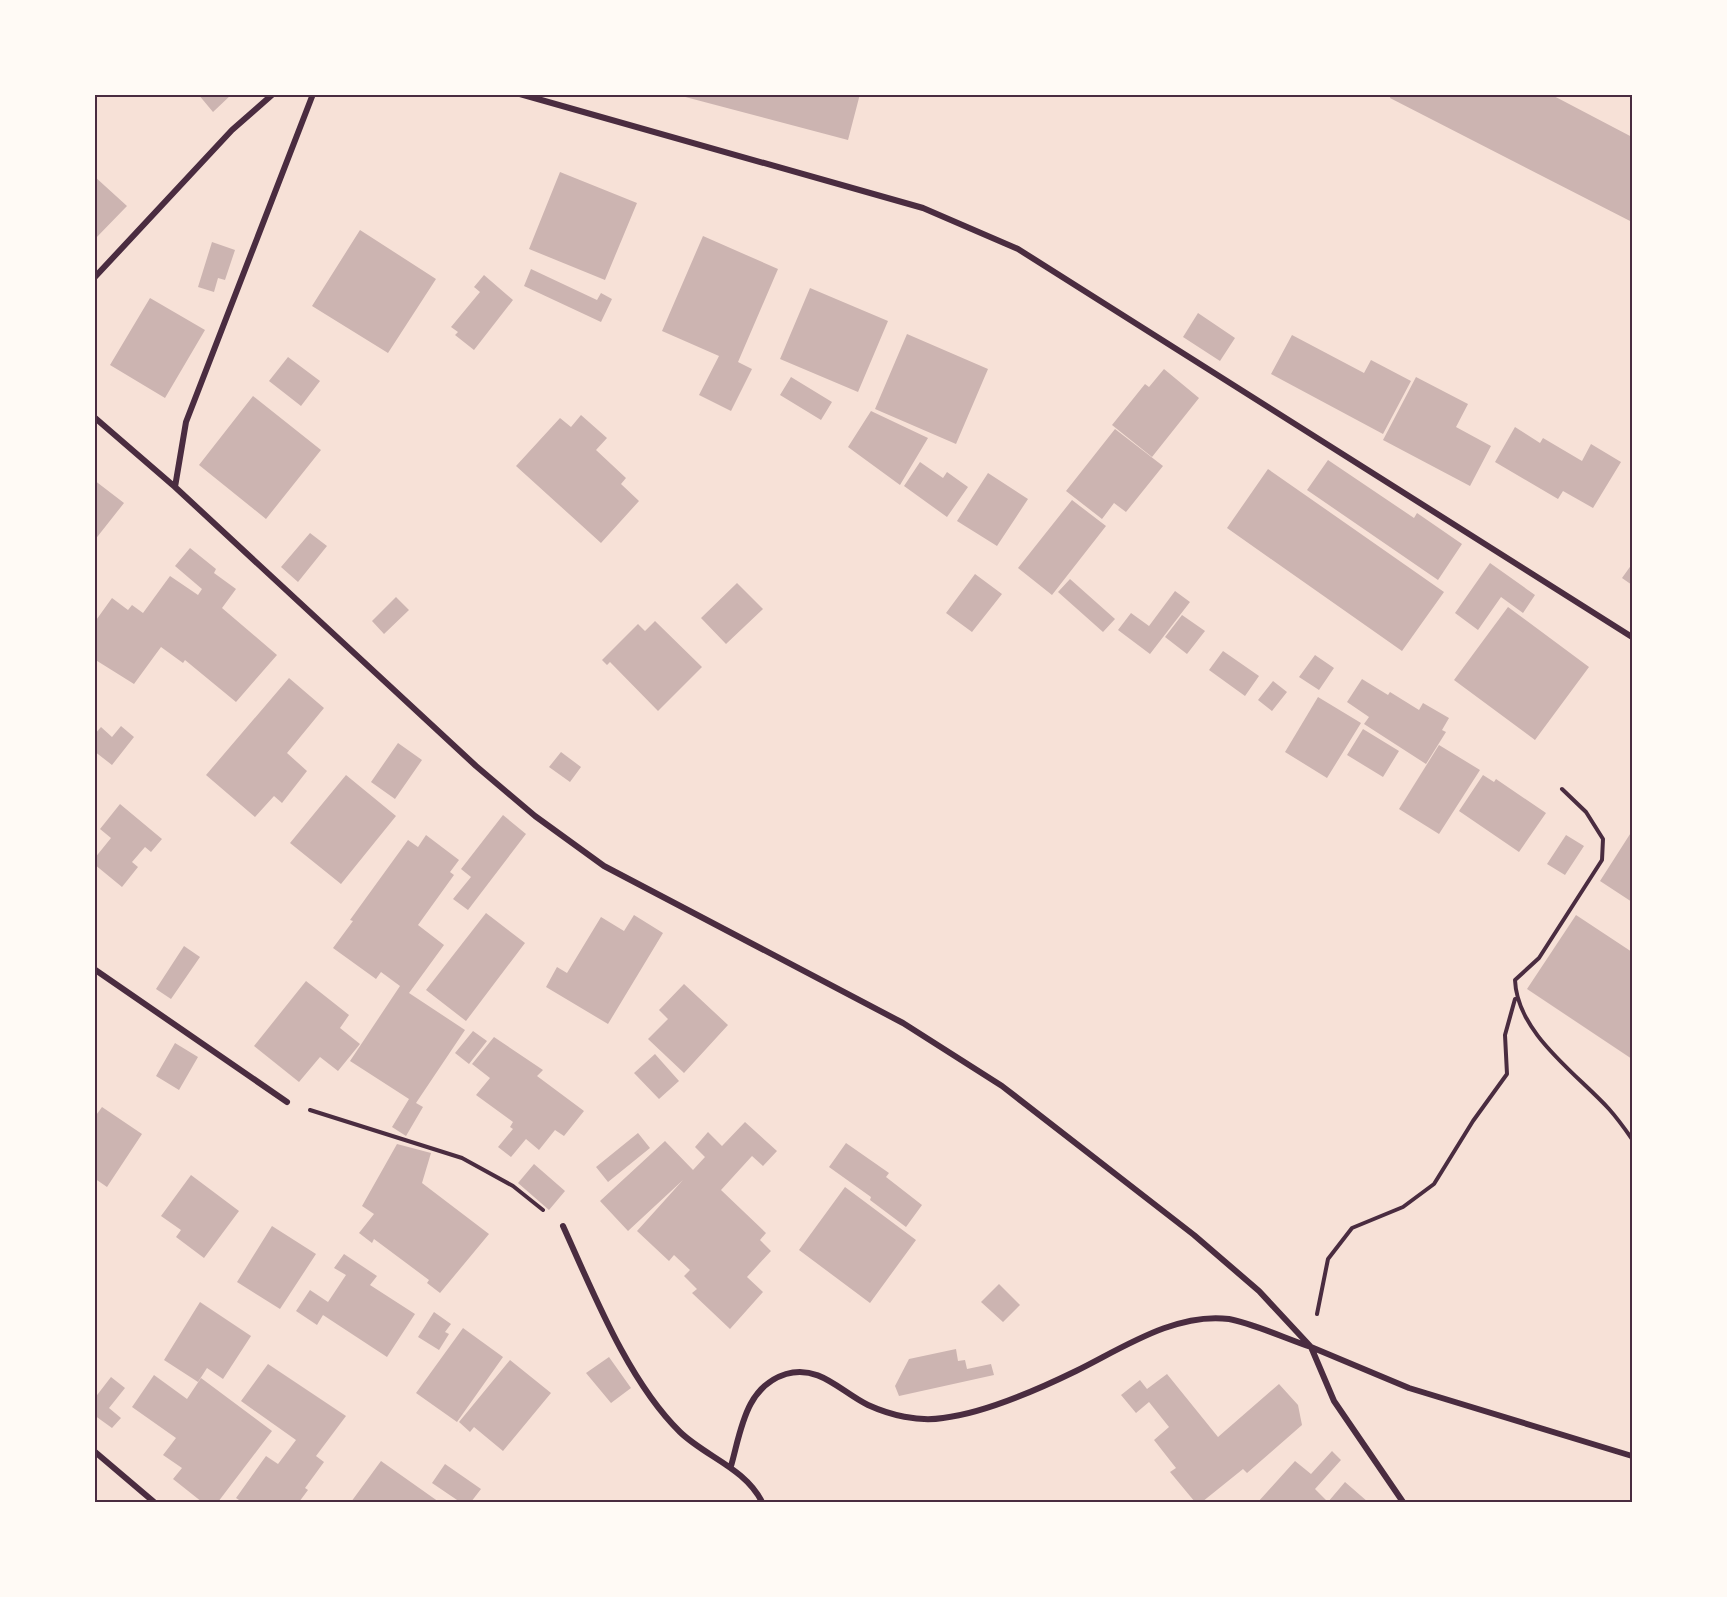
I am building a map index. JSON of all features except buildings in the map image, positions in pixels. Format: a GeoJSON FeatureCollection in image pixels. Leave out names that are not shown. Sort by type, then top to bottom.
{"type":"FeatureCollection","features":[{"type":"Feature","properties":{"kind":"street"},"geometry":{"type":"LineString","coordinates":[[94,278],[232,130],[273,94]]}},
{"type":"Feature","properties":{"kind":"street"},"geometry":{"type":"LineString","coordinates":[[175,486],[186,422],[313,94]]}},
{"type":"Feature","properties":{"kind":"street"},"geometry":{"type":"LineString","coordinates":[[520,94],[923,208],[1018,249],[1632,637]]}},
{"type":"Feature","properties":{"kind":"street"},"geometry":{"type":"LineString","coordinates":[[94,417],[175,486],[467,758],[535,816],[604,866],[903,1023],[1002,1086],[1194,1235],[1259,1291],[1311,1347],[1334,1401],[1403,1503]]}},
{"type":"Feature","properties":{"kind":"street"},"geometry":{"type":"LineString","coordinates":[[94,969],[287,1102]]}},
{"type":"Feature","properties":{"kind":"street"},"geometry":{"type":"LineString","coordinates":[[563,1226],[601,1309],[644,1387],[681,1432],[731,1467],[762,1503]]}},
{"type":"Feature","properties":{"kind":"street"},"geometry":{"type":"LineString","coordinates":[[731,1467],[748,1406],[766,1383],[788,1373],[813,1372],[840,1386],[866,1404],[899,1416],[940,1419],[973,1413],[1072,1373],[1143,1338],[1189,1321],[1229,1319],[1311,1347],[1409,1388],[1632,1456]]}},
{"type":"Feature","properties":{"kind":"street"},"geometry":{"type":"LineString","coordinates":[[94,1451],[154,1503]]}},
{"type":"Feature","properties":{"kind":"path"},"geometry":{"type":"LineString","coordinates":[[1311,1347],[1328,1259],[1352,1228],[1403,1207],[1434,1184],[1473,1120],[1507,1074],[1505,1035],[1515,998],[1515,980],[1539,958],[1602,860],[1603,839],[1586,812],[1562,789]]}},
{"type":"Feature","properties":{"kind":"path"},"geometry":{"type":"LineString","coordinates":[[1515,998],[1548,1051],[1610,1110],[1632,1139]]}},
{"type":"Feature","properties":{"kind":"path"},"geometry":{"type":"LineString","coordinates":[[287,1102],[462,1158],[513,1186],[563,1226]]}}]}
